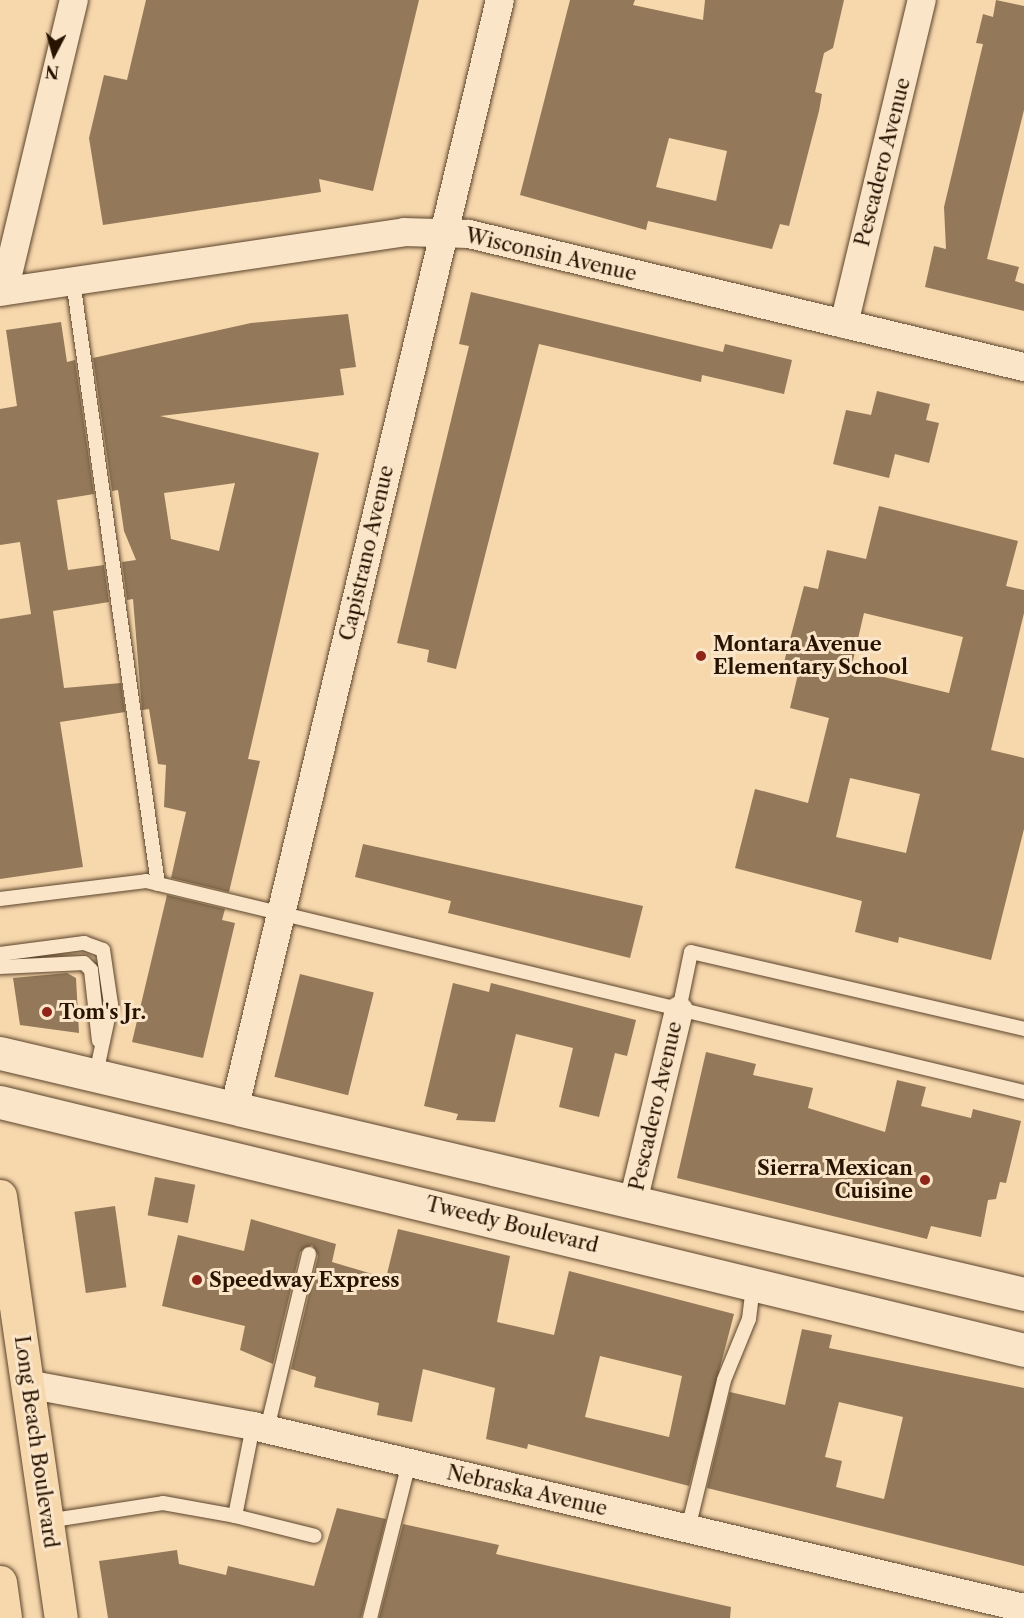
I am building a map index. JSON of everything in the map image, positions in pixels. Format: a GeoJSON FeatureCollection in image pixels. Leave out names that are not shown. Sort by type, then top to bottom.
{"type":"FeatureCollection","features":[{"type":"Feature","properties":{"kind":"main road"},"geometry":{"type":"LineString","coordinates":[[0,1053],[99,1063],[235,1106],[1024,1294]]}},
{"type":"Feature","properties":{"kind":"main road","name":"Tweedy Boulevard"},"geometry":{"type":"LineString","coordinates":[[0,1102],[753,1287],[1024,1350]]}},
{"type":"Feature","properties":{"kind":"main road","name":"Long Beach Boulevard"},"geometry":{"type":"LineString","coordinates":[[0,1196],[61,1618]]}},
{"type":"Feature","properties":{"kind":"main road"},"geometry":{"type":"LineString","coordinates":[[0,1582],[5,1618]]}},
{"type":"Feature","properties":{"kind":"street"},"geometry":{"type":"LineString","coordinates":[[2,291],[74,0]]}},
{"type":"Feature","properties":{"kind":"street","name":"Capistrano Avenue"},"geometry":{"type":"LineString","coordinates":[[235,1106],[500,0]]}},
{"type":"Feature","properties":{"kind":"street","name":"Pescadero Avenue"},"geometry":{"type":"LineString","coordinates":[[844,324],[922,0]]}},
{"type":"Feature","properties":{"kind":"street","name":"Wisconsin Avenue"},"geometry":{"type":"LineString","coordinates":[[2,291],[404,232],[470,234],[1024,367]]}},
{"type":"Feature","properties":{"kind":"street","name":"Pescadero Avenue"},"geometry":{"type":"LineString","coordinates":[[633,1202],[679,1010]]}},
{"type":"Feature","properties":{"kind":"street","name":"Nebraska Avenue"},"geometry":{"type":"LineString","coordinates":[[27,1384],[260,1428],[1024,1608]]}},
{"type":"Feature","properties":{"kind":"lane"},"geometry":{"type":"LineString","coordinates":[[73,281],[158,884]]}},
{"type":"Feature","properties":{"kind":"lane"},"geometry":{"type":"LineString","coordinates":[[0,899],[158,884],[1024,1092]]}},
{"type":"Feature","properties":{"kind":"lane"},"geometry":{"type":"LineString","coordinates":[[0,954],[84,943],[102,950],[111,1004],[99,1063]]}},
{"type":"Feature","properties":{"kind":"lane"},"geometry":{"type":"LineString","coordinates":[[679,1010],[691,952],[1024,1029]]}},
{"type":"Feature","properties":{"kind":"lane"},"geometry":{"type":"LineString","coordinates":[[0,967],[78,960],[88,966],[99,1063]]}},
{"type":"Feature","properties":{"kind":"lane"},"geometry":{"type":"LineString","coordinates":[[235,1516],[309,1254]]}},
{"type":"Feature","properties":{"kind":"lane"},"geometry":{"type":"LineString","coordinates":[[688,1528],[724,1380],[749,1319],[753,1287]]}},
{"type":"Feature","properties":{"kind":"lane"},"geometry":{"type":"LineString","coordinates":[[370,1618],[409,1463]]}},
{"type":"Feature","properties":{"kind":"lane"},"geometry":{"type":"LineString","coordinates":[[47,1521],[163,1503],[235,1516],[315,1536]]}},
{"type":"Feature","properties":{"kind":"building"},"geometry":{"type":"Polygon","coordinates":[[[146,0],[419,0],[373,191],[319,179],[321,192],[103,225],[89,138],[104,75],[127,80],[146,0]]]}},
{"type":"Feature","properties":{"kind":"building"},"geometry":{"type":"Polygon","coordinates":[[[570,0],[635,0],[633,5],[703,20],[705,0],[844,0],[833,48],[824,53],[815,92],[822,94],[819,111],[789,226],[780,224],[772,249],[648,221],[646,230],[520,195],[570,0]],[[669,138],[656,187],[716,201],[727,151],[669,138]]]}},
{"type":"Feature","properties":{"kind":"building"},"geometry":{"type":"Polygon","coordinates":[[[996,0],[1024,6],[1024,110],[987,259],[1019,267],[1015,281],[1024,284],[1024,311],[925,287],[934,246],[946,249],[944,207],[983,44],[976,43],[983,14],[993,17],[996,0]]]}},
{"type":"Feature","properties":{"kind":"building"},"geometry":{"type":"Polygon","coordinates":[[[471,292],[723,352],[725,344],[792,360],[784,394],[702,375],[701,382],[539,344],[456,669],[427,662],[429,650],[397,643],[469,346],[459,344],[471,292]]]}},
{"type":"Feature","properties":{"kind":"building"},"geometry":{"type":"Polygon","coordinates":[[[348,314],[356,367],[340,369],[344,395],[160,416],[319,453],[248,759],[260,761],[229,892],[171,878],[186,812],[164,807],[166,765],[158,764],[149,709],[142,710],[133,599],[127,600],[122,562],[136,560],[124,531],[118,490],[112,491],[93,358],[251,323],[348,314]],[[235,483],[164,493],[171,539],[219,551],[235,483]]]}},
{"type":"Feature","properties":{"kind":"building"},"geometry":{"type":"Polygon","coordinates":[[[61,322],[67,362],[75,360],[94,494],[57,500],[68,570],[104,565],[109,602],[53,611],[64,688],[121,683],[125,712],[60,722],[83,867],[0,879],[0,619],[31,614],[20,542],[0,545],[0,409],[17,406],[6,330],[61,322]]]}},
{"type":"Feature","properties":{"kind":"building"},"geometry":{"type":"Polygon","coordinates":[[[877,391],[930,404],[926,420],[939,423],[929,463],[895,454],[889,478],[833,464],[846,410],[871,415],[877,391]]]}},
{"type":"Feature","properties":{"kind":"building"},"geometry":{"type":"Polygon","coordinates":[[[879,506],[1018,541],[1006,586],[1024,590],[1024,613],[991,750],[1024,758],[1024,829],[991,960],[899,937],[898,943],[855,932],[862,901],[735,868],[755,789],[808,803],[829,718],[790,708],[799,670],[783,666],[804,586],[818,589],[827,550],[866,559],[879,506]],[[864,613],[851,669],[949,693],[963,637],[864,613]],[[850,778],[836,837],[906,853],[920,794],[850,778]]]}},
{"type":"Feature","properties":{"kind":"building"},"geometry":{"type":"Polygon","coordinates":[[[363,844],[643,906],[630,958],[448,913],[451,901],[355,877],[363,844]]]}},
{"type":"Feature","properties":{"kind":"building"},"geometry":{"type":"Polygon","coordinates":[[[167,895],[225,909],[222,920],[235,923],[203,1058],[132,1042],[167,895]]]}},
{"type":"Feature","properties":{"kind":"building","name":"Tom's Jr."},"geometry":{"type":"Polygon","coordinates":[[[67,973],[76,978],[79,1033],[20,1025],[13,978],[67,973]]]}},
{"type":"Feature","properties":{"kind":"building"},"geometry":{"type":"Polygon","coordinates":[[[300,974],[374,992],[348,1095],[274,1077],[300,974]]]}},
{"type":"Feature","properties":{"kind":"building"},"geometry":{"type":"Polygon","coordinates":[[[453,983],[489,992],[491,983],[636,1020],[627,1056],[615,1053],[599,1117],[559,1107],[573,1048],[516,1034],[495,1122],[456,1120],[458,1114],[424,1106],[453,983]]]}},
{"type":"Feature","properties":{"kind":"building"},"geometry":{"type":"Polygon","coordinates":[[[706,1052],[756,1064],[753,1075],[813,1088],[808,1108],[885,1132],[897,1080],[926,1087],[921,1106],[971,1118],[973,1109],[1021,1121],[1006,1183],[1000,1182],[996,1199],[988,1200],[981,1237],[931,1226],[927,1239],[677,1178],[706,1052]]]}},
{"type":"Feature","properties":{"kind":"building"},"geometry":{"type":"Polygon","coordinates":[[[155,1177],[195,1185],[188,1223],[148,1215],[155,1177]]]}},
{"type":"Feature","properties":{"kind":"building"},"geometry":{"type":"Polygon","coordinates":[[[115,1206],[126,1287],[86,1293],[74,1212],[115,1206]]]}},
{"type":"Feature","properties":{"kind":"building"},"geometry":{"type":"Polygon","coordinates":[[[251,1219],[336,1244],[332,1262],[386,1278],[398,1229],[510,1256],[497,1322],[554,1335],[569,1271],[734,1314],[689,1486],[528,1444],[527,1449],[486,1439],[495,1388],[423,1369],[412,1422],[377,1415],[379,1403],[314,1387],[316,1377],[291,1369],[318,1256],[312,1245],[300,1252],[273,1364],[240,1350],[245,1326],[162,1306],[178,1235],[244,1251],[251,1219]],[[600,1356],[585,1417],[669,1437],[682,1376],[600,1356]]]}},
{"type":"Feature","properties":{"kind":"building"},"geometry":{"type":"Polygon","coordinates":[[[802,1329],[832,1335],[829,1348],[1024,1388],[1024,1566],[707,1488],[730,1392],[785,1405],[802,1329]],[[839,1402],[825,1457],[842,1461],[836,1487],[884,1499],[903,1417],[839,1402]]]}},
{"type":"Feature","properties":{"kind":"building"},"geometry":{"type":"Polygon","coordinates":[[[337,1508],[386,1519],[361,1618],[108,1618],[99,1561],[177,1550],[179,1564],[226,1575],[228,1566],[314,1586],[337,1508]]]}},
{"type":"Feature","properties":{"kind":"building"},"geometry":{"type":"Polygon","coordinates":[[[403,1524],[499,1545],[496,1554],[731,1607],[730,1618],[379,1618],[403,1524]]]}},
{"type":"Feature","properties":{"kind":"place","name":"Montara Avenue Elementary School"},"geometry":{"type":"Point","coordinates":[701,656]}},
{"type":"Feature","properties":{"kind":"place","name":"Tom's Jr."},"geometry":{"type":"Point","coordinates":[47,1012]}},
{"type":"Feature","properties":{"kind":"place","name":"Sierra Mexican Cuisine"},"geometry":{"type":"Point","coordinates":[925,1180]}},
{"type":"Feature","properties":{"kind":"place","name":"Speedway Express"},"geometry":{"type":"Point","coordinates":[197,1280]}}]}
